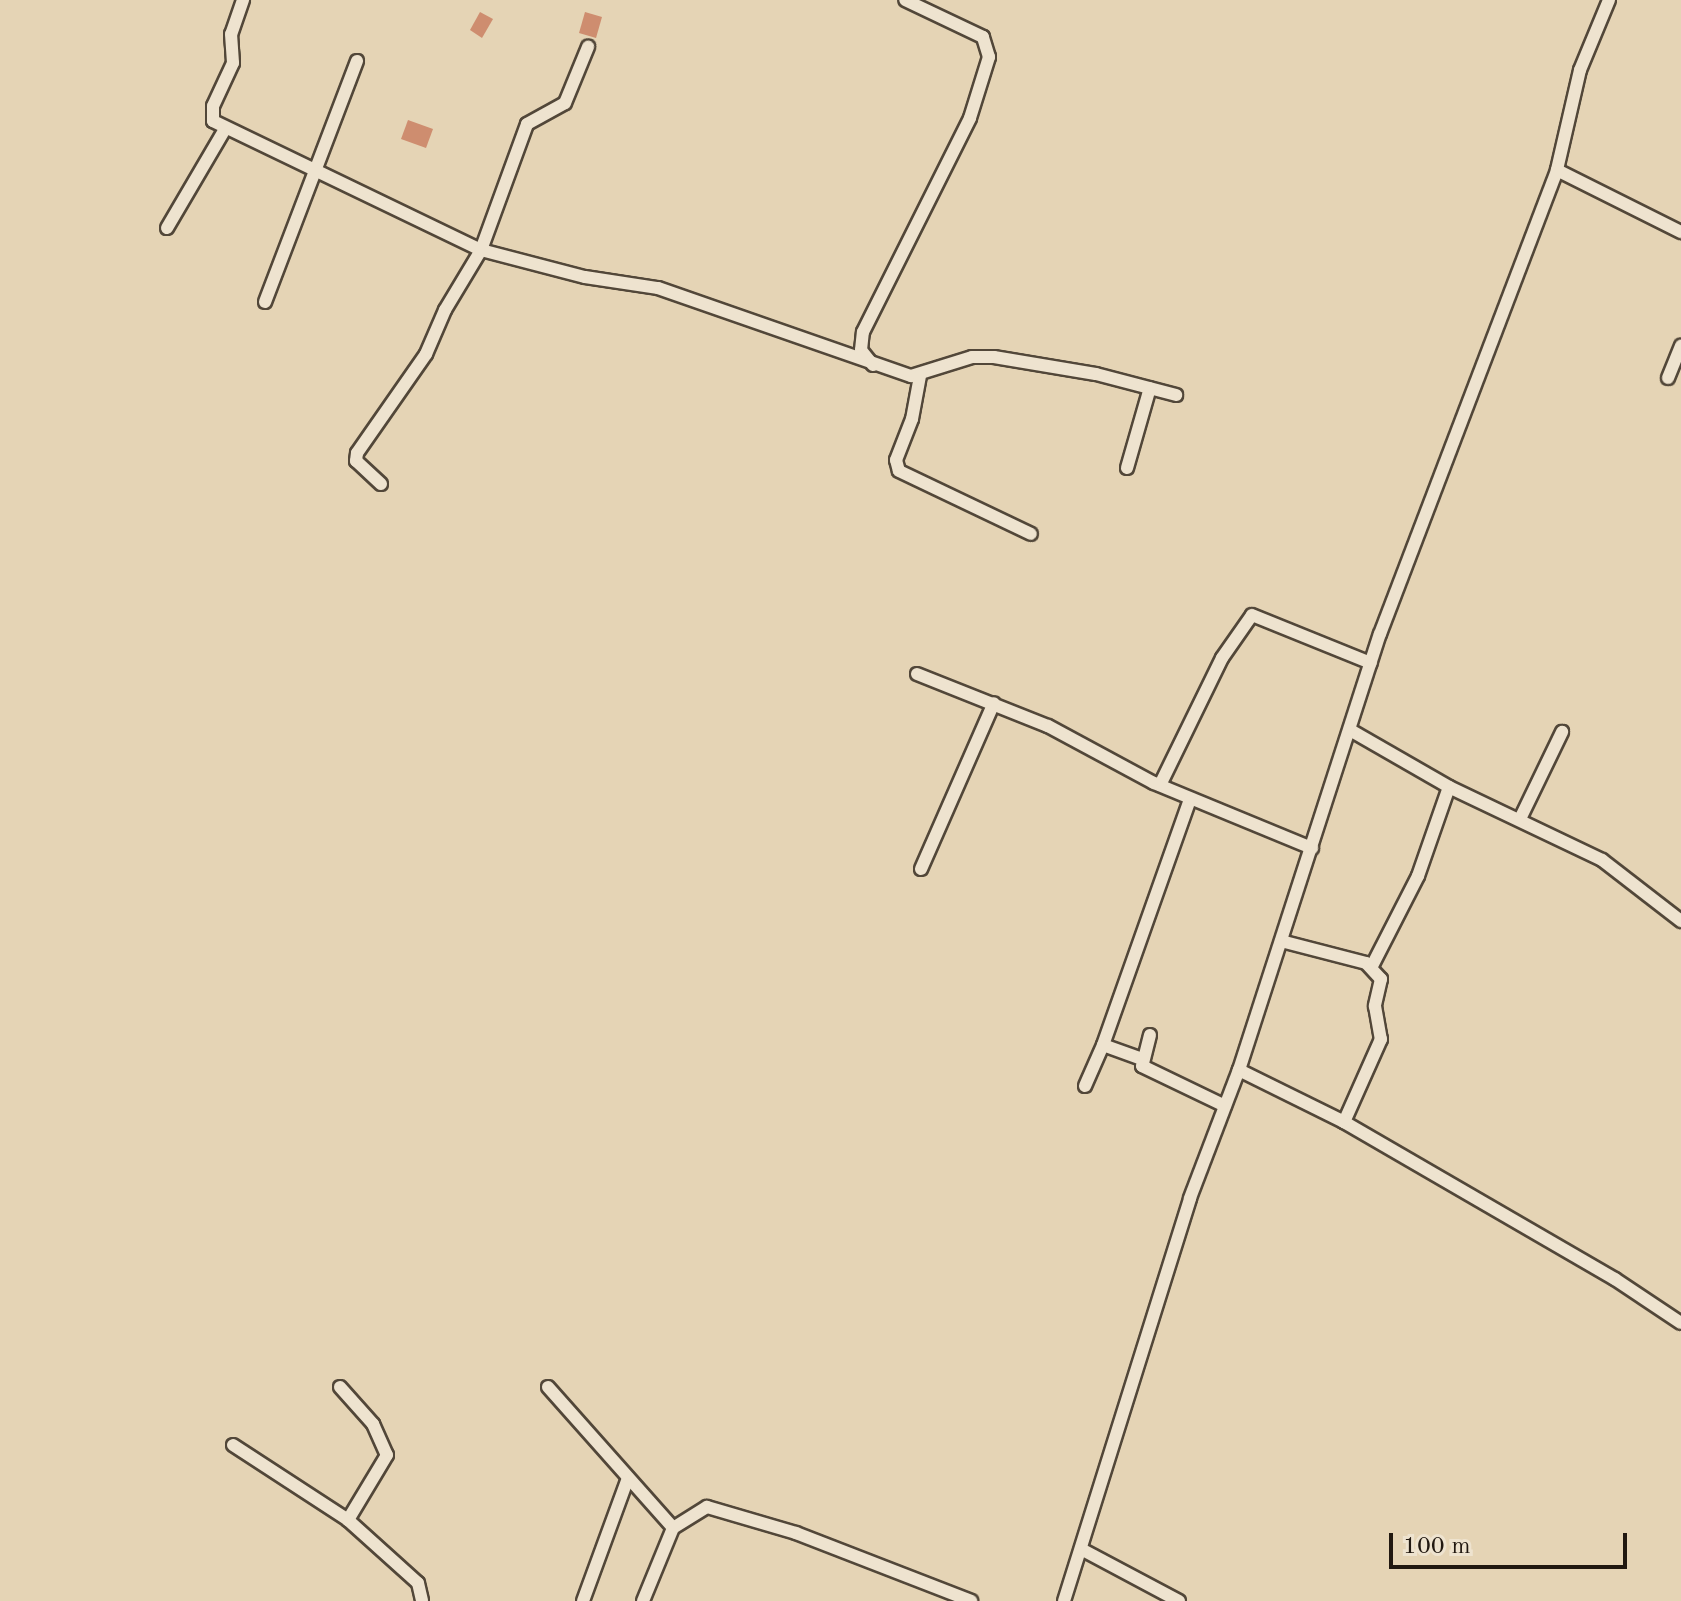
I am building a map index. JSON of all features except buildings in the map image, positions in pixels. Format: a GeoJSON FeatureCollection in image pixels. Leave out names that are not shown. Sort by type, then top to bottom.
{"type":"FeatureCollection","features":[{"type":"Feature","properties":{"kind":"street"},"geometry":{"type":"LineString","coordinates":[[243,0],[231,34],[233,63],[211,114],[225,129],[481,250],[585,277],[658,288],[873,365],[920,376],[947,363],[994,357],[1176,395]]}},
{"type":"Feature","properties":{"kind":"street"},"geometry":{"type":"LineString","coordinates":[[873,365],[861,350],[863,332],[970,118],[989,63],[983,37],[905,0]]}},
{"type":"Feature","properties":{"kind":"street"},"geometry":{"type":"LineString","coordinates":[[1064,1601],[1190,1198],[1239,1070],[1371,663],[1439,471],[1557,170],[1580,70],[1609,0]]}},
{"type":"Feature","properties":{"kind":"street"},"geometry":{"type":"LineString","coordinates":[[381,484],[356,457],[426,354],[445,310],[481,250],[527,124],[565,103],[588,47]]}},
{"type":"Feature","properties":{"kind":"street"},"geometry":{"type":"LineString","coordinates":[[265,302],[311,172],[357,61]]}},
{"type":"Feature","properties":{"kind":"street"},"geometry":{"type":"LineString","coordinates":[[167,228],[225,129]]}},
{"type":"Feature","properties":{"kind":"street"},"geometry":{"type":"LineString","coordinates":[[1557,170],[1681,232]]}},
{"type":"Feature","properties":{"kind":"street"},"geometry":{"type":"LineString","coordinates":[[1668,378],[1681,346]]}},
{"type":"Feature","properties":{"kind":"street"},"geometry":{"type":"LineString","coordinates":[[920,376],[912,419],[896,460],[899,471],[1031,534]]}},
{"type":"Feature","properties":{"kind":"street"},"geometry":{"type":"LineString","coordinates":[[1127,468],[1150,388]]}},
{"type":"Feature","properties":{"kind":"street"},"geometry":{"type":"LineString","coordinates":[[1160,785],[1222,658],[1252,615],[1371,663]]}},
{"type":"Feature","properties":{"kind":"street"},"geometry":{"type":"LineString","coordinates":[[917,674],[994,703],[1107,753],[1190,799],[1312,848]]}},
{"type":"Feature","properties":{"kind":"street"},"geometry":{"type":"LineString","coordinates":[[921,869],[994,703]]}},
{"type":"Feature","properties":{"kind":"street"},"geometry":{"type":"LineString","coordinates":[[1350,730],[1449,787],[1602,860],[1681,921]]}},
{"type":"Feature","properties":{"kind":"street"},"geometry":{"type":"LineString","coordinates":[[1520,819],[1562,732]]}},
{"type":"Feature","properties":{"kind":"street"},"geometry":{"type":"LineString","coordinates":[[1372,966],[1418,876],[1449,787]]}},
{"type":"Feature","properties":{"kind":"street"},"geometry":{"type":"LineString","coordinates":[[1085,1086],[1103,1045],[1190,799]]}},
{"type":"Feature","properties":{"kind":"street"},"geometry":{"type":"LineString","coordinates":[[1281,941],[1372,966],[1381,979],[1375,1006],[1381,1039],[1344,1122]]}},
{"type":"Feature","properties":{"kind":"street"},"geometry":{"type":"LineString","coordinates":[[1150,1035],[1142,1059],[1144,1068],[1225,1106]]}},
{"type":"Feature","properties":{"kind":"street"},"geometry":{"type":"LineString","coordinates":[[1103,1045],[1142,1059]]}},
{"type":"Feature","properties":{"kind":"street"},"geometry":{"type":"LineString","coordinates":[[1239,1070],[1344,1122],[1615,1279],[1681,1323]]}},
{"type":"Feature","properties":{"kind":"street"},"geometry":{"type":"LineString","coordinates":[[340,1387],[373,1424],[387,1455],[348,1520]]}},
{"type":"Feature","properties":{"kind":"street"},"geometry":{"type":"LineString","coordinates":[[548,1387],[673,1528]]}},
{"type":"Feature","properties":{"kind":"street"},"geometry":{"type":"LineString","coordinates":[[233,1445],[348,1520],[418,1583],[422,1601]]}},
{"type":"Feature","properties":{"kind":"street"},"geometry":{"type":"LineString","coordinates":[[583,1601],[628,1478]]}},
{"type":"Feature","properties":{"kind":"street"},"geometry":{"type":"LineString","coordinates":[[643,1601],[673,1528],[697,1509],[719,1508],[971,1601]]}},
{"type":"Feature","properties":{"kind":"street"},"geometry":{"type":"LineString","coordinates":[[1081,1549],[1179,1601]]}}]}
